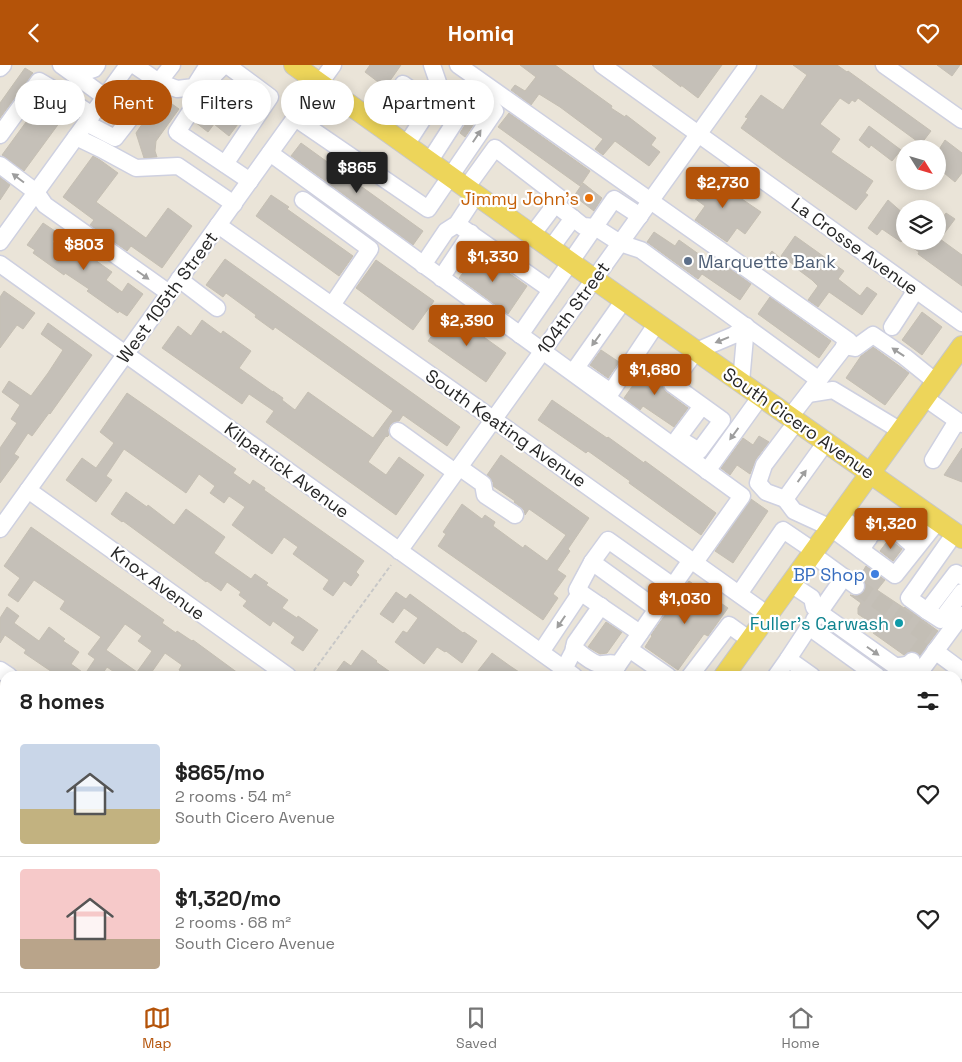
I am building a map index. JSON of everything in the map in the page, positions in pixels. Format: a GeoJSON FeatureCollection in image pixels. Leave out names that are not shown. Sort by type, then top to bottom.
{"type":"FeatureCollection","features":[{"type":"Feature","properties":{"kind":"main road","name":"South Cicero Avenue"},"geometry":{"type":"LineString","coordinates":[[294,65],[315,80]]}},
{"type":"Feature","properties":{"kind":"main road","name":"South Cicero Avenue"},"geometry":{"type":"LineString","coordinates":[[354,108],[624,301],[959,535]]}},
{"type":"Feature","properties":{"kind":"main road"},"geometry":{"type":"LineString","coordinates":[[733,671],[768,615],[962,346]]}},
{"type":"Feature","properties":{"kind":"street"},"geometry":{"type":"LineString","coordinates":[[0,68],[3,65]]}},
{"type":"Feature","properties":{"kind":"street"},"geometry":{"type":"LineString","coordinates":[[71,66],[85,72],[94,69],[96,65]]}},
{"type":"Feature","properties":{"kind":"street"},"geometry":{"type":"LineString","coordinates":[[87,84],[101,65]]}},
{"type":"Feature","properties":{"kind":"street"},"geometry":{"type":"LineString","coordinates":[[117,80],[128,65]]}},
{"type":"Feature","properties":{"kind":"street"},"geometry":{"type":"LineString","coordinates":[[134,65],[157,80]]}},
{"type":"Feature","properties":{"kind":"street"},"geometry":{"type":"LineString","coordinates":[[161,80],[172,65]]}},
{"type":"Feature","properties":{"kind":"street"},"geometry":{"type":"LineString","coordinates":[[172,87],[177,89],[194,87],[208,65]]}},
{"type":"Feature","properties":{"kind":"street"},"geometry":{"type":"LineString","coordinates":[[225,164],[270,97],[226,65],[215,74],[177,132],[250,181]]}},
{"type":"Feature","properties":{"kind":"street","name":"West 105th Street"},"geometry":{"type":"LineString","coordinates":[[323,80],[333,65]]}},
{"type":"Feature","properties":{"kind":"street"},"geometry":{"type":"LineString","coordinates":[[432,65],[438,80]]}},
{"type":"Feature","properties":{"kind":"street"},"geometry":{"type":"LineString","coordinates":[[458,65],[849,341],[808,393],[764,465],[758,483],[766,492],[785,499],[794,511],[835,522],[865,544],[895,575],[938,521]]}},
{"type":"Feature","properties":{"kind":"street","name":"La Crosse Avenue"},"geometry":{"type":"LineString","coordinates":[[602,65],[962,323]]}},
{"type":"Feature","properties":{"kind":"street","name":"104th Street"},"geometry":{"type":"LineString","coordinates":[[395,558],[748,65]]}},
{"type":"Feature","properties":{"kind":"street"},"geometry":{"type":"LineString","coordinates":[[884,65],[962,120]]}},
{"type":"Feature","properties":{"kind":"street"},"geometry":{"type":"LineString","coordinates":[[71,66],[87,84],[95,90]]}},
{"type":"Feature","properties":{"kind":"street"},"geometry":{"type":"LineString","coordinates":[[0,135],[39,81],[51,87],[95,123]]}},
{"type":"Feature","properties":{"kind":"street"},"geometry":{"type":"LineString","coordinates":[[429,162],[470,100],[483,96],[495,111],[464,186],[464,228],[441,278]]}},
{"type":"Feature","properties":{"kind":"street"},"geometry":{"type":"LineString","coordinates":[[0,242],[95,111]]}},
{"type":"Feature","properties":{"kind":"street"},"geometry":{"type":"LineString","coordinates":[[97,125],[115,138],[125,125]]}},
{"type":"Feature","properties":{"kind":"street","name":"West 105th Street"},"geometry":{"type":"LineString","coordinates":[[0,529],[290,125]]}},
{"type":"Feature","properties":{"kind":"street"},"geometry":{"type":"LineString","coordinates":[[305,125],[428,209],[464,186],[495,148],[560,198],[532,235]]}},
{"type":"Feature","properties":{"kind":"street"},"geometry":{"type":"LineString","coordinates":[[406,145],[419,125]]}},
{"type":"Feature","properties":{"kind":"street"},"geometry":{"type":"LineString","coordinates":[[76,137],[136,168],[178,166],[234,204]]}},
{"type":"Feature","properties":{"kind":"street"},"geometry":{"type":"LineString","coordinates":[[270,153],[542,351],[675,442],[707,471],[742,496],[673,586],[629,649],[617,671]]}},
{"type":"Feature","properties":{"kind":"street"},"geometry":{"type":"LineString","coordinates":[[0,165],[36,192],[45,205],[169,293]]}},
{"type":"Feature","properties":{"kind":"street"},"geometry":{"type":"LineString","coordinates":[[520,335],[614,199],[640,216]]}},
{"type":"Feature","properties":{"kind":"street"},"geometry":{"type":"LineString","coordinates":[[303,200],[370,249],[332,305]]}},
{"type":"Feature","properties":{"kind":"street"},"geometry":{"type":"LineString","coordinates":[[555,205],[583,226],[595,227],[620,243],[641,250],[819,380]]}},
{"type":"Feature","properties":{"kind":"street"},"geometry":{"type":"LineString","coordinates":[[551,248],[573,218]]}},
{"type":"Feature","properties":{"kind":"street","name":"South Keating Avenue"},"geometry":{"type":"LineString","coordinates":[[218,225],[768,615]]}},
{"type":"Feature","properties":{"kind":"street"},"geometry":{"type":"LineString","coordinates":[[423,265],[446,231],[464,228],[551,290]]}},
{"type":"Feature","properties":{"kind":"street","name":"Kilpatrick Avenue"},"geometry":{"type":"LineString","coordinates":[[0,264],[125,354],[395,558],[541,652],[566,671]]}},
{"type":"Feature","properties":{"kind":"street"},"geometry":{"type":"LineString","coordinates":[[179,279],[217,308]]}},
{"type":"Feature","properties":{"kind":"street"},"geometry":{"type":"LineString","coordinates":[[892,327],[916,290]]}},
{"type":"Feature","properties":{"kind":"street"},"geometry":{"type":"LineString","coordinates":[[624,301],[576,367],[611,392],[657,323]]}},
{"type":"Feature","properties":{"kind":"street"},"geometry":{"type":"LineString","coordinates":[[675,442],[699,451],[722,420],[672,385],[696,351],[734,335],[746,327]]}},
{"type":"Feature","properties":{"kind":"street"},"geometry":{"type":"LineString","coordinates":[[741,382],[746,327]]}},
{"type":"Feature","properties":{"kind":"street"},"geometry":{"type":"LineString","coordinates":[[844,346],[854,348],[873,335],[905,357],[930,390],[960,423],[932,460]]}},
{"type":"Feature","properties":{"kind":"street"},"geometry":{"type":"LineString","coordinates":[[808,393],[833,390],[901,431]]}},
{"type":"Feature","properties":{"kind":"street"},"geometry":{"type":"LineString","coordinates":[[707,471],[761,397]]}},
{"type":"Feature","properties":{"kind":"street"},"geometry":{"type":"LineString","coordinates":[[675,442],[702,406]]}},
{"type":"Feature","properties":{"kind":"street"},"geometry":{"type":"LineString","coordinates":[[398,431],[457,470],[483,484],[485,495],[515,515]]}},
{"type":"Feature","properties":{"kind":"street"},"geometry":{"type":"LineString","coordinates":[[785,499],[826,442]]}},
{"type":"Feature","properties":{"kind":"street","name":"Knox Avenue"},"geometry":{"type":"LineString","coordinates":[[28,490],[281,671]]}},
{"type":"Feature","properties":{"kind":"street"},"geometry":{"type":"LineString","coordinates":[[865,544],[872,533],[893,529],[916,548]]}},
{"type":"Feature","properties":{"kind":"street"},"geometry":{"type":"LineString","coordinates":[[739,594],[782,530],[850,582],[819,612],[780,671]]}},
{"type":"Feature","properties":{"kind":"street"},"geometry":{"type":"LineString","coordinates":[[936,560],[960,579],[927,611],[909,598],[936,560],[959,535]]}},
{"type":"Feature","properties":{"kind":"street"},"geometry":{"type":"LineString","coordinates":[[640,633],[577,590],[592,562],[608,540],[673,586]]}},
{"type":"Feature","properties":{"kind":"street"},"geometry":{"type":"LineString","coordinates":[[592,562],[657,609]]}},
{"type":"Feature","properties":{"kind":"street"},"geometry":{"type":"LineString","coordinates":[[791,583],[812,598],[814,607],[819,612],[895,666],[910,664],[915,668],[935,651],[962,615]]}},
{"type":"Feature","properties":{"kind":"street"},"geometry":{"type":"LineString","coordinates":[[541,652],[581,592]]}},
{"type":"Feature","properties":{"kind":"street"},"geometry":{"type":"LineString","coordinates":[[569,671],[575,643],[601,606]]}},
{"type":"Feature","properties":{"kind":"street"},"geometry":{"type":"LineString","coordinates":[[694,671],[728,625],[750,641]]}},
{"type":"Feature","properties":{"kind":"street"},"geometry":{"type":"LineString","coordinates":[[809,627],[870,671]]}},
{"type":"Feature","properties":{"kind":"street"},"geometry":{"type":"LineString","coordinates":[[574,648],[599,664],[614,663],[617,671]]}},
{"type":"Feature","properties":{"kind":"street"},"geometry":{"type":"LineString","coordinates":[[629,649],[661,671]]}},
{"type":"Feature","properties":{"kind":"street"},"geometry":{"type":"LineString","coordinates":[[935,651],[962,671]]}},
{"type":"Feature","properties":{"kind":"street"},"geometry":{"type":"LineString","coordinates":[[788,659],[805,671]]}},
{"type":"Feature","properties":{"kind":"path"},"geometry":{"type":"LineString","coordinates":[[314,671],[395,558]]}},
{"type":"Feature","properties":{"kind":"building"},"geometry":{"type":"Polygon","coordinates":[[[370,65],[401,65],[390,80],[375,80],[365,72],[370,65]]]}},
{"type":"Feature","properties":{"kind":"building"},"geometry":{"type":"Polygon","coordinates":[[[520,65],[555,65],[612,106],[611,108],[625,117],[626,115],[656,138],[651,145],[660,152],[649,166],[615,141],[603,155],[595,149],[603,139],[560,107],[539,94],[531,105],[511,90],[515,85],[525,91],[536,77],[520,65]]]}},
{"type":"Feature","properties":{"kind":"building"},"geometry":{"type":"Polygon","coordinates":[[[652,65],[722,65],[698,98],[652,65]]]}},
{"type":"Feature","properties":{"kind":"building"},"geometry":{"type":"Polygon","coordinates":[[[793,65],[837,65],[931,131],[924,140],[916,140],[858,98],[855,102],[852,100],[849,104],[840,98],[820,124],[840,139],[831,152],[873,181],[865,193],[868,195],[856,210],[741,128],[748,118],[745,117],[761,95],[783,110],[807,75],[793,65]]]}},
{"type":"Feature","properties":{"kind":"building"},"geometry":{"type":"Polygon","coordinates":[[[937,65],[960,65],[952,76],[937,65]]]}},
{"type":"Feature","properties":{"kind":"building"},"geometry":{"type":"Polygon","coordinates":[[[25,68],[33,73],[28,80],[16,80],[25,68]]]}},
{"type":"Feature","properties":{"kind":"building"},"geometry":{"type":"Polygon","coordinates":[[[15,82],[15,98],[0,118],[0,103],[15,82]]]}},
{"type":"Feature","properties":{"kind":"building"},"geometry":{"type":"Polygon","coordinates":[[[172,104],[179,109],[172,119],[172,104]]]}},
{"type":"Feature","properties":{"kind":"building"},"geometry":{"type":"Polygon","coordinates":[[[509,113],[590,171],[580,186],[498,127],[509,113]]]}},
{"type":"Feature","properties":{"kind":"building"},"geometry":{"type":"Polygon","coordinates":[[[24,125],[58,125],[24,171],[2,155],[24,125]]]}},
{"type":"Feature","properties":{"kind":"building"},"geometry":{"type":"Polygon","coordinates":[[[142,125],[168,125],[156,141],[155,151],[157,157],[144,158],[136,133],[142,125]]]}},
{"type":"Feature","properties":{"kind":"building"},"geometry":{"type":"Polygon","coordinates":[[[199,125],[213,125],[208,132],[199,125]]]}},
{"type":"Feature","properties":{"kind":"building"},"geometry":{"type":"Polygon","coordinates":[[[215,125],[237,125],[229,136],[215,125]]]}},
{"type":"Feature","properties":{"kind":"building"},"geometry":{"type":"Polygon","coordinates":[[[465,125],[473,125],[465,137],[460,133],[465,125]]]}},
{"type":"Feature","properties":{"kind":"building"},"geometry":{"type":"Polygon","coordinates":[[[869,126],[896,146],[896,156],[892,161],[871,145],[869,148],[859,140],[869,126]]]}},
{"type":"Feature","properties":{"kind":"building"},"geometry":{"type":"Polygon","coordinates":[[[946,141],[962,153],[962,173],[955,182],[946,175],[946,141]]]}},
{"type":"Feature","properties":{"kind":"building"},"geometry":{"type":"Polygon","coordinates":[[[301,143],[423,231],[413,245],[291,156],[301,143]]]}},
{"type":"Feature","properties":{"kind":"building"},"geometry":{"type":"Polygon","coordinates":[[[93,156],[118,173],[96,202],[146,238],[168,208],[192,226],[162,268],[131,246],[127,251],[90,225],[94,220],[63,197],[93,156]]]}},
{"type":"Feature","properties":{"kind":"building"},"geometry":{"type":"Polygon","coordinates":[[[705,174],[761,212],[745,234],[737,228],[727,242],[695,220],[705,206],[690,195],[705,174]]]}},
{"type":"Feature","properties":{"kind":"building"},"geometry":{"type":"Polygon","coordinates":[[[0,177],[10,185],[0,200],[0,177]]]}},
{"type":"Feature","properties":{"kind":"building","name":"Jimmy John's"},"geometry":{"type":"Polygon","coordinates":[[[583,183],[602,198],[594,211],[574,196],[583,183]]]}},
{"type":"Feature","properties":{"kind":"building"},"geometry":{"type":"Polygon","coordinates":[[[271,195],[289,207],[287,209],[353,256],[339,276],[256,216],[271,195]]]}},
{"type":"Feature","properties":{"kind":"building"},"geometry":{"type":"Polygon","coordinates":[[[888,200],[896,207],[896,239],[882,229],[877,235],[868,228],[888,200]]]}},
{"type":"Feature","properties":{"kind":"building"},"geometry":{"type":"Polygon","coordinates":[[[946,213],[955,219],[946,231],[946,213]]]}},
{"type":"Feature","properties":{"kind":"building"},"geometry":{"type":"Polygon","coordinates":[[[43,223],[58,233],[52,242],[68,254],[74,245],[112,272],[106,280],[122,292],[128,283],[143,294],[127,316],[119,311],[118,313],[87,291],[89,289],[65,273],[64,275],[33,253],[35,250],[27,245],[43,223]]]}},
{"type":"Feature","properties":{"kind":"building"},"geometry":{"type":"Polygon","coordinates":[[[654,232],[675,246],[679,240],[721,270],[725,265],[751,284],[740,300],[702,274],[698,279],[647,242],[654,232]]]}},
{"type":"Feature","properties":{"kind":"building"},"geometry":{"type":"Polygon","coordinates":[[[795,236],[844,271],[838,279],[860,296],[867,287],[877,294],[862,315],[829,292],[818,307],[808,300],[818,286],[797,267],[781,256],[795,236]]]}},
{"type":"Feature","properties":{"kind":"building"},"geometry":{"type":"Polygon","coordinates":[[[946,243],[962,255],[962,286],[918,254],[919,252],[916,250],[946,250],[946,243]]]}},
{"type":"Feature","properties":{"kind":"building"},"geometry":{"type":"Polygon","coordinates":[[[772,251],[781,259],[773,270],[763,262],[772,251]]]}},
{"type":"Feature","properties":{"kind":"building"},"geometry":{"type":"Polygon","coordinates":[[[479,252],[527,286],[508,314],[459,278],[479,252]]]}},
{"type":"Feature","properties":{"kind":"building"},"geometry":{"type":"Polygon","coordinates":[[[225,259],[460,427],[447,446],[403,415],[399,421],[390,425],[389,435],[386,436],[368,462],[386,475],[399,457],[424,475],[396,515],[266,422],[274,411],[249,394],[242,404],[162,348],[178,326],[191,336],[202,320],[221,334],[223,331],[251,351],[239,368],[283,398],[282,400],[295,410],[308,392],[373,438],[393,411],[275,327],[273,330],[226,293],[223,297],[206,285],[225,259]]]}},
{"type":"Feature","properties":{"kind":"building"},"geometry":{"type":"Polygon","coordinates":[[[376,260],[434,301],[413,330],[356,288],[376,260]]]}},
{"type":"Feature","properties":{"kind":"building"},"geometry":{"type":"Polygon","coordinates":[[[4,291],[35,313],[23,329],[17,325],[0,348],[0,297],[4,291]]]}},
{"type":"Feature","properties":{"kind":"building"},"geometry":{"type":"Polygon","coordinates":[[[770,297],[831,341],[819,358],[758,314],[770,297]]]}},
{"type":"Feature","properties":{"kind":"building"},"geometry":{"type":"Polygon","coordinates":[[[449,312],[506,353],[486,382],[428,341],[449,312]]]}},
{"type":"Feature","properties":{"kind":"building"},"geometry":{"type":"Polygon","coordinates":[[[922,312],[942,327],[922,355],[902,340],[922,312]]]}},
{"type":"Feature","properties":{"kind":"building"},"geometry":{"type":"Polygon","coordinates":[[[48,323],[92,355],[32,436],[28,433],[14,454],[19,457],[0,483],[0,448],[17,423],[11,419],[20,405],[2,392],[9,381],[31,396],[48,373],[63,350],[41,334],[48,323]]]}},
{"type":"Feature","properties":{"kind":"building"},"geometry":{"type":"Polygon","coordinates":[[[873,347],[909,373],[885,405],[846,378],[861,356],[873,347]]]}},
{"type":"Feature","properties":{"kind":"building"},"geometry":{"type":"Polygon","coordinates":[[[601,350],[619,362],[608,378],[590,365],[601,350]]]}},
{"type":"Feature","properties":{"kind":"building"},"geometry":{"type":"Polygon","coordinates":[[[650,361],[667,373],[659,384],[666,392],[688,408],[674,427],[643,406],[640,410],[624,398],[650,361]]]}},
{"type":"Feature","properties":{"kind":"building"},"geometry":{"type":"Polygon","coordinates":[[[127,393],[236,469],[233,473],[250,485],[253,480],[265,488],[264,490],[364,561],[356,572],[359,575],[351,586],[344,581],[333,596],[323,589],[329,580],[293,554],[298,547],[284,537],[272,554],[232,525],[245,507],[229,496],[224,503],[210,493],[215,486],[199,474],[186,493],[124,449],[106,476],[112,480],[96,502],[66,480],[82,458],[96,468],[114,443],[100,432],[127,393]]]}},
{"type":"Feature","properties":{"kind":"building"},"geometry":{"type":"Polygon","coordinates":[[[552,400],[644,463],[645,461],[716,513],[701,535],[588,451],[586,453],[538,420],[552,400]]]}},
{"type":"Feature","properties":{"kind":"building"},"geometry":{"type":"Polygon","coordinates":[[[759,436],[769,442],[756,459],[750,474],[737,465],[730,475],[721,468],[743,438],[753,445],[759,436]]]}},
{"type":"Feature","properties":{"kind":"building"},"geometry":{"type":"Polygon","coordinates":[[[962,448],[962,482],[944,475],[962,448]]]}},
{"type":"Feature","properties":{"kind":"building"},"geometry":{"type":"Polygon","coordinates":[[[501,455],[589,518],[568,549],[570,551],[557,570],[566,576],[553,594],[558,598],[543,620],[438,546],[446,534],[443,532],[462,504],[482,519],[485,515],[495,522],[493,526],[523,548],[525,545],[547,561],[566,535],[529,509],[525,515],[524,510],[515,501],[493,486],[493,482],[487,475],[501,455]]]}},
{"type":"Feature","properties":{"kind":"building"},"geometry":{"type":"Polygon","coordinates":[[[126,492],[147,507],[148,505],[174,525],[186,509],[225,537],[214,553],[251,579],[255,574],[268,583],[266,585],[288,600],[282,608],[297,618],[298,616],[318,630],[303,651],[291,643],[295,637],[273,621],[270,626],[243,606],[247,601],[239,595],[241,592],[227,582],[221,591],[111,514],[126,492]]]}},
{"type":"Feature","properties":{"kind":"building"},"geometry":{"type":"Polygon","coordinates":[[[751,499],[768,511],[733,563],[715,551],[751,499]]]}},
{"type":"Feature","properties":{"kind":"building"},"geometry":{"type":"Polygon","coordinates":[[[31,527],[164,620],[162,623],[176,633],[177,631],[193,640],[235,671],[180,671],[179,670],[182,665],[165,653],[152,671],[138,671],[152,651],[138,641],[142,636],[125,624],[106,650],[136,671],[113,671],[107,667],[104,671],[87,671],[95,659],[88,654],[101,637],[60,609],[65,601],[34,580],[18,602],[8,595],[20,578],[4,566],[31,527]]]}},
{"type":"Feature","properties":{"kind":"building"},"geometry":{"type":"Polygon","coordinates":[[[889,539],[902,549],[893,561],[880,551],[889,539]]]}},
{"type":"Feature","properties":{"kind":"building","name":"Fuller's Carwash"},"geometry":{"type":"Polygon","coordinates":[[[866,566],[885,580],[877,590],[905,607],[938,631],[920,655],[914,651],[904,655],[873,633],[877,627],[858,614],[858,608],[861,603],[850,595],[860,595],[864,591],[866,587],[862,578],[866,566]]]}},
{"type":"Feature","properties":{"kind":"building"},"geometry":{"type":"Polygon","coordinates":[[[689,581],[728,608],[708,636],[704,634],[678,670],[645,647],[651,635],[689,581]]]}},
{"type":"Feature","properties":{"kind":"building"},"geometry":{"type":"Polygon","coordinates":[[[396,592],[406,599],[410,594],[477,641],[462,663],[437,647],[424,664],[395,642],[403,631],[407,633],[418,618],[404,608],[393,623],[380,614],[396,592]]]}},
{"type":"Feature","properties":{"kind":"building"},"geometry":{"type":"Polygon","coordinates":[[[7,607],[19,616],[14,623],[39,641],[49,627],[65,639],[63,641],[79,652],[71,664],[81,671],[51,671],[24,653],[26,650],[5,635],[0,643],[0,618],[7,607]]]}},
{"type":"Feature","properties":{"kind":"building"},"geometry":{"type":"Polygon","coordinates":[[[606,622],[622,632],[607,653],[600,654],[588,647],[606,622]]]}},
{"type":"Feature","properties":{"kind":"building"},"geometry":{"type":"Polygon","coordinates":[[[362,650],[389,671],[337,671],[344,661],[351,666],[362,650]]]}},
{"type":"Feature","properties":{"kind":"building"},"geometry":{"type":"Polygon","coordinates":[[[492,653],[518,671],[478,671],[492,653]]]}},
{"type":"Feature","properties":{"kind":"tunnel"},"geometry":{"type":"LineString","coordinates":[[856,586],[929,637],[912,661]]}},
{"type":"Feature","properties":{"kind":"place","name":"Jimmy John's"},"geometry":{"type":"Point","coordinates":[589,198]}},
{"type":"Feature","properties":{"kind":"place","name":"Marquette Bank"},"geometry":{"type":"Point","coordinates":[688,261]}},
{"type":"Feature","properties":{"kind":"place","name":"BP Shop"},"geometry":{"type":"Point","coordinates":[875,574]}},
{"type":"Feature","properties":{"kind":"place","name":"Fuller's Carwash"},"geometry":{"type":"Point","coordinates":[899,623]}}]}
